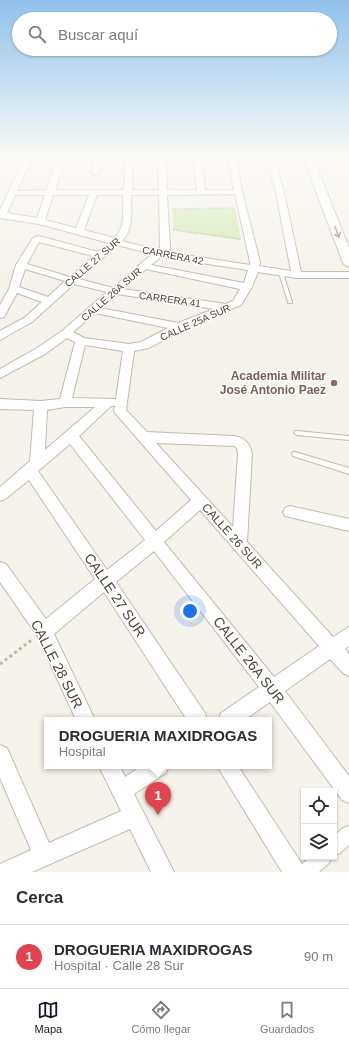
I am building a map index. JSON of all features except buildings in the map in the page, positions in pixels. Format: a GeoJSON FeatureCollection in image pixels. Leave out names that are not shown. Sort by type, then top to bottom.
{"type":"FeatureCollection","features":[{"type":"Feature","properties":{"kind":"street"},"geometry":{"type":"LineString","coordinates":[[1,215],[10,198]]}},
{"type":"Feature","properties":{"kind":"street"},"geometry":{"type":"LineString","coordinates":[[40,221],[47,198]]}},
{"type":"Feature","properties":{"kind":"street"},"geometry":{"type":"LineString","coordinates":[[79,232],[92,198]]}},
{"type":"Feature","properties":{"kind":"street","name":"CALLE 27 SUR"},"geometry":{"type":"LineString","coordinates":[[0,336],[28,320],[122,235],[126,228],[128,198]]}},
{"type":"Feature","properties":{"kind":"street"},"geometry":{"type":"LineString","coordinates":[[158,254],[165,248],[163,198]]}},
{"type":"Feature","properties":{"kind":"street","name":"CALLE 25A SUR"},"geometry":{"type":"LineString","coordinates":[[130,348],[145,345],[179,327],[237,303],[251,279],[254,262],[240,198]]}},
{"type":"Feature","properties":{"kind":"street"},"geometry":{"type":"LineString","coordinates":[[281,198],[297,275]]}},
{"type":"Feature","properties":{"kind":"street"},"geometry":{"type":"LineString","coordinates":[[324,198],[348,258]]}},
{"type":"Feature","properties":{"kind":"street","name":"CARRERA 42"},"geometry":{"type":"LineString","coordinates":[[1,215],[40,221],[116,241],[158,254],[297,275],[349,275]]}},
{"type":"Feature","properties":{"kind":"street"},"geometry":{"type":"LineString","coordinates":[[1,311],[14,289],[21,264],[34,241],[39,239],[99,256]]}},
{"type":"Feature","properties":{"kind":"street","name":"CALLE 26A SUR"},"geometry":{"type":"LineString","coordinates":[[0,374],[41,351],[66,334],[158,254]]}},
{"type":"Feature","properties":{"kind":"street","name":"CARRERA 41"},"geometry":{"type":"LineString","coordinates":[[21,264],[71,280],[114,291],[226,308]]}},
{"type":"Feature","properties":{"kind":"street"},"geometry":{"type":"LineString","coordinates":[[143,266],[247,287]]}},
{"type":"Feature","properties":{"kind":"street"},"geometry":{"type":"LineString","coordinates":[[14,289],[50,301]]}},
{"type":"Feature","properties":{"kind":"street"},"geometry":{"type":"LineString","coordinates":[[94,310],[179,327]]}},
{"type":"Feature","properties":{"kind":"street"},"geometry":{"type":"LineString","coordinates":[[0,496],[33,467],[115,402],[130,348],[81,341],[66,334]]}},
{"type":"Feature","properties":{"kind":"street"},"geometry":{"type":"LineString","coordinates":[[65,403],[81,341]]}},
{"type":"Feature","properties":{"kind":"street"},"geometry":{"type":"LineString","coordinates":[[0,404],[41,406],[65,403],[115,402]]}},
{"type":"Feature","properties":{"kind":"street","name":"CALLE 26 SUR"},"geometry":{"type":"LineString","coordinates":[[115,402],[143,438],[349,667]]}},
{"type":"Feature","properties":{"kind":"street"},"geometry":{"type":"LineString","coordinates":[[33,467],[41,406]]}},
{"type":"Feature","properties":{"kind":"street","name":"CALLE 26A SUR"},"geometry":{"type":"LineString","coordinates":[[71,436],[273,690],[349,793]]}},
{"type":"Feature","properties":{"kind":"street"},"geometry":{"type":"LineString","coordinates":[[143,438],[234,441],[242,444],[245,448],[245,454],[239,545]]}},
{"type":"Feature","properties":{"kind":"street","name":"CALLE 27 SUR"},"geometry":{"type":"LineString","coordinates":[[33,467],[105,580],[196,717]]}},
{"type":"Feature","properties":{"kind":"street"},"geometry":{"type":"LineString","coordinates":[[44,631],[155,541],[200,500]]}},
{"type":"Feature","properties":{"kind":"street"},"geometry":{"type":"LineString","coordinates":[[290,512],[349,525]]}},
{"type":"Feature","properties":{"kind":"street","name":"CALLE 28 SUR"},"geometry":{"type":"LineString","coordinates":[[0,569],[44,631],[85,717]]}},
{"type":"Feature","properties":{"kind":"street"},"geometry":{"type":"LineString","coordinates":[[232,717],[349,636]]}},
{"type":"Feature","properties":{"kind":"street"},"geometry":{"type":"LineString","coordinates":[[0,756],[44,855]]}},
{"type":"Feature","properties":{"kind":"street"},"geometry":{"type":"LineString","coordinates":[[110,769],[163,872]]}},
{"type":"Feature","properties":{"kind":"street"},"geometry":{"type":"LineString","coordinates":[[121,791],[154,769]]}},
{"type":"Feature","properties":{"kind":"street"},"geometry":{"type":"LineString","coordinates":[[229,769],[294,872]]}},
{"type":"Feature","properties":{"kind":"street"},"geometry":{"type":"LineString","coordinates":[[7,872],[135,816]]}},
{"type":"Feature","properties":{"kind":"street"},"geometry":{"type":"LineString","coordinates":[[337,844],[349,834]]}},
{"type":"Feature","properties":{"kind":"street"},"geometry":{"type":"LineString","coordinates":[[306,872],[320,860]]}},
{"type":"Feature","properties":{"kind":"lane"},"geometry":{"type":"LineString","coordinates":[[281,273],[290,302]]}},
{"type":"Feature","properties":{"kind":"lane"},"geometry":{"type":"LineString","coordinates":[[297,434],[349,438]]}},
{"type":"Feature","properties":{"kind":"lane"},"geometry":{"type":"LineString","coordinates":[[295,454],[349,471]]}},
{"type":"Feature","properties":{"kind":"path"},"geometry":{"type":"LineString","coordinates":[[163,209],[243,208]]}},
{"type":"Feature","properties":{"kind":"path"},"geometry":{"type":"LineString","coordinates":[[164,229],[249,241]]}},
{"type":"Feature","properties":{"kind":"path"},"geometry":{"type":"LineString","coordinates":[[0,664],[44,631]]}},
{"type":"Feature","properties":{"kind":"green space"},"geometry":{"type":"Polygon","coordinates":[[[235,208],[241,240],[173,230],[173,209],[235,208]]]}},
{"type":"Feature","properties":{"kind":"place","name":"Academia Militar José Antonio Paez"},"geometry":{"type":"Point","coordinates":[334,383]}},
{"type":"Feature","properties":{"kind":"place","name":"DROGUERIA MAXIDROGAS"},"geometry":{"type":"Point","coordinates":[158,815]}}]}
